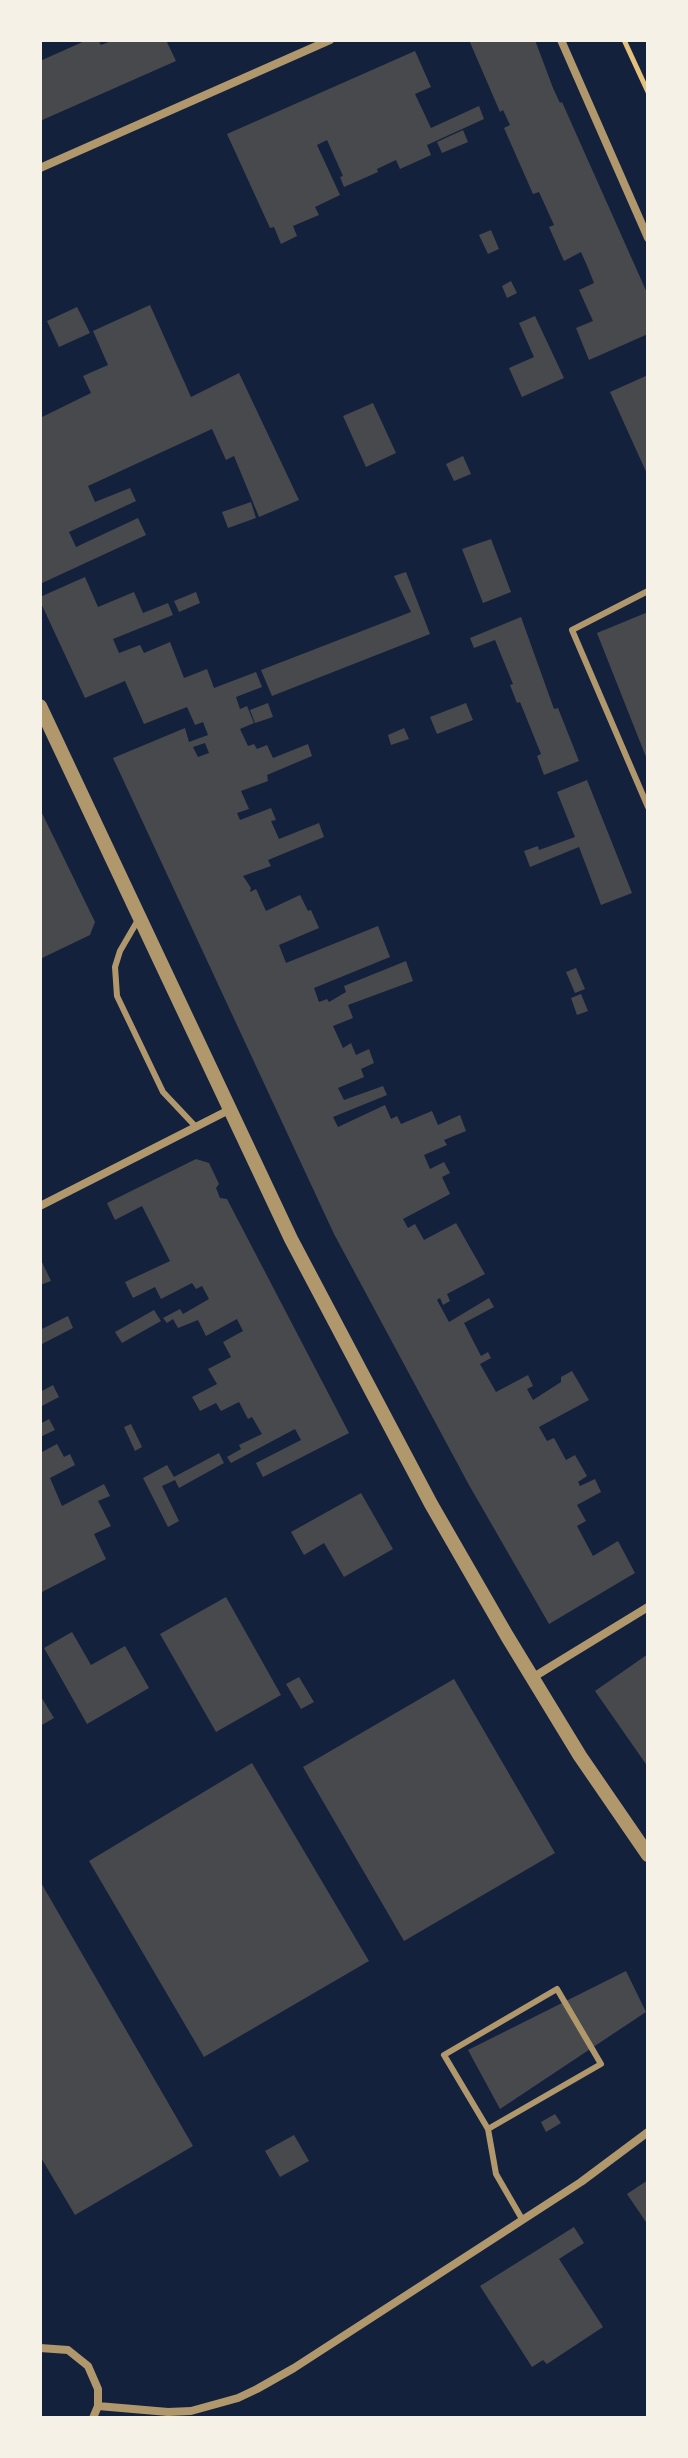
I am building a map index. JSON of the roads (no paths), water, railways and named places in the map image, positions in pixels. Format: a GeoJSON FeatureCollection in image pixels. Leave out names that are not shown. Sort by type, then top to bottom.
{"type":"FeatureCollection","features":[{"type":"Feature","properties":{"kind":"street"},"geometry":{"type":"LineString","coordinates":[[40,168],[330,40]]}},
{"type":"Feature","properties":{"kind":"street"},"geometry":{"type":"LineString","coordinates":[[561,40],[648,238]]}},
{"type":"Feature","properties":{"kind":"street"},"geometry":{"type":"LineString","coordinates":[[40,706],[274,1207],[395,1435],[532,1678],[648,1855]]}},
{"type":"Feature","properties":{"kind":"street"},"geometry":{"type":"LineString","coordinates":[[40,1206],[229,1110]]}},
{"type":"Feature","properties":{"kind":"street"},"geometry":{"type":"LineString","coordinates":[[532,1678],[648,1607]]}},
{"type":"Feature","properties":{"kind":"street"},"geometry":{"type":"LineString","coordinates":[[98,2406],[168,2412],[213,2406],[238,2398],[294,2368],[581,2182],[648,2132]]}},
{"type":"Feature","properties":{"kind":"street"},"geometry":{"type":"LineString","coordinates":[[40,2348],[68,2350],[82,2359],[96,2381],[98,2406],[93,2418]]}},
{"type":"Feature","properties":{"kind":"lane"},"geometry":{"type":"LineString","coordinates":[[648,591],[572,630],[648,807]]}},
{"type":"Feature","properties":{"kind":"lane"},"geometry":{"type":"LineString","coordinates":[[139,918],[115,967],[117,996],[163,1092],[196,1127]]}},
{"type":"Feature","properties":{"kind":"lane"},"geometry":{"type":"LineString","coordinates":[[488,2129],[601,2064],[557,1989],[444,2055],[488,2129],[496,2174],[522,2219]]}}]}
